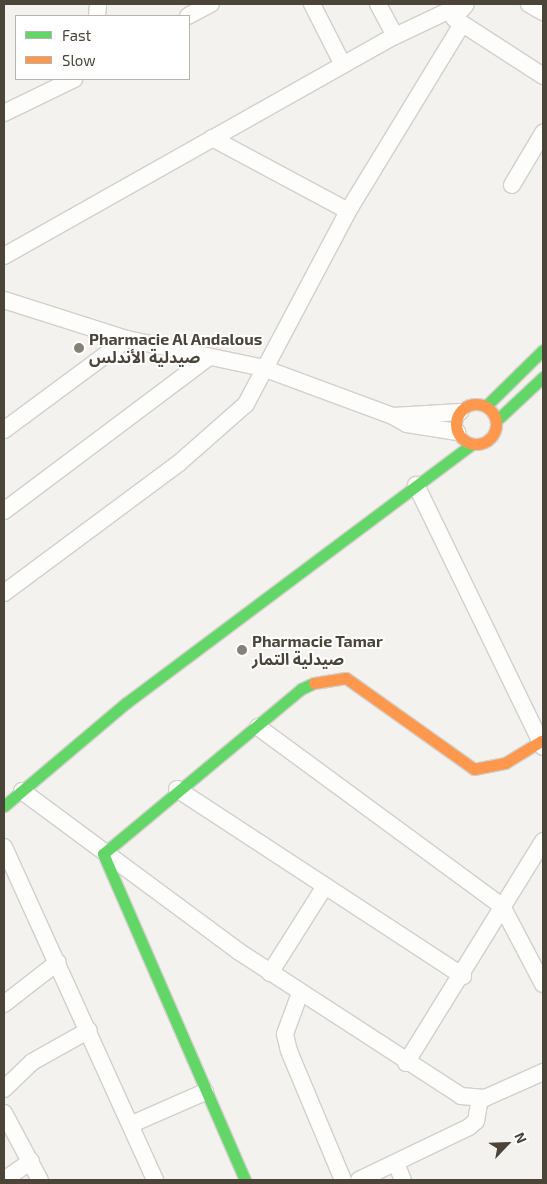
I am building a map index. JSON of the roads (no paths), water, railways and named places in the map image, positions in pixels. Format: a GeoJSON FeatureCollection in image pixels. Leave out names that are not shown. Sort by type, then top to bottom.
{"type":"FeatureCollection","features":[{"type":"Feature","properties":{"kind":"main road"},"geometry":{"type":"LineString","coordinates":[[486,406],[543,350]]}},
{"type":"Feature","properties":{"kind":"main road"},"geometry":{"type":"LineString","coordinates":[[4,806],[126,703],[430,473],[472,444],[491,439],[497,420],[543,377]]}},
{"type":"Feature","properties":{"kind":"main road"},"geometry":{"type":"LineString","coordinates":[[430,473],[438,456],[458,434],[460,412],[474,404],[486,406],[497,420]]}},
{"type":"Feature","properties":{"kind":"main road"},"geometry":{"type":"LineString","coordinates":[[458,434],[472,444]]}},
{"type":"Feature","properties":{"kind":"main road"},"geometry":{"type":"LineString","coordinates":[[245,1180],[205,1092],[103,854],[178,789],[258,727],[301,689],[322,680],[346,678],[451,757],[474,769],[505,763],[542,744]]}},
{"type":"Feature","properties":{"kind":"street"},"geometry":{"type":"LineString","coordinates":[[312,4],[343,65]]}},
{"type":"Feature","properties":{"kind":"street"},"geometry":{"type":"LineString","coordinates":[[378,4],[395,36]]}},
{"type":"Feature","properties":{"kind":"street"},"geometry":{"type":"LineString","coordinates":[[4,256],[395,36],[452,15],[466,4]]}},
{"type":"Feature","properties":{"kind":"street"},"geometry":{"type":"LineString","coordinates":[[528,4],[543,12]]}},
{"type":"Feature","properties":{"kind":"street"},"geometry":{"type":"LineString","coordinates":[[190,15],[206,5]]}},
{"type":"Feature","properties":{"kind":"street"},"geometry":{"type":"LineString","coordinates":[[452,15],[543,76]]}},
{"type":"Feature","properties":{"kind":"street"},"geometry":{"type":"LineString","coordinates":[[4,593],[217,431],[246,404],[262,368],[452,15]]}},
{"type":"Feature","properties":{"kind":"street"},"geometry":{"type":"LineString","coordinates":[[4,114],[72,80]]}},
{"type":"Feature","properties":{"kind":"street"},"geometry":{"type":"LineString","coordinates":[[512,185],[543,133]]}},
{"type":"Feature","properties":{"kind":"street"},"geometry":{"type":"LineString","coordinates":[[212,138],[348,211]]}},
{"type":"Feature","properties":{"kind":"street"},"geometry":{"type":"LineString","coordinates":[[4,300],[126,338],[208,358],[262,368],[418,427],[458,434]]}},
{"type":"Feature","properties":{"kind":"street"},"geometry":{"type":"LineString","coordinates":[[7,424],[126,338]]}},
{"type":"Feature","properties":{"kind":"street"},"geometry":{"type":"LineString","coordinates":[[4,511],[208,358]]}},
{"type":"Feature","properties":{"kind":"street"},"geometry":{"type":"LineString","coordinates":[[393,416],[460,412]]}},
{"type":"Feature","properties":{"kind":"street"},"geometry":{"type":"LineString","coordinates":[[416,485],[542,744]]}},
{"type":"Feature","properties":{"kind":"street"},"geometry":{"type":"LineString","coordinates":[[258,727],[502,906],[543,984]]}},
{"type":"Feature","properties":{"kind":"street"},"geometry":{"type":"LineString","coordinates":[[178,789],[463,976]]}},
{"type":"Feature","properties":{"kind":"street"},"geometry":{"type":"LineString","coordinates":[[22,791],[103,854],[300,993],[461,1096],[480,1098],[543,1072]]}},
{"type":"Feature","properties":{"kind":"street"},"geometry":{"type":"LineString","coordinates":[[406,1062],[463,976],[502,906],[543,841]]}},
{"type":"Feature","properties":{"kind":"street"},"geometry":{"type":"LineString","coordinates":[[4,847],[132,1124],[155,1180]]}},
{"type":"Feature","properties":{"kind":"street"},"geometry":{"type":"LineString","coordinates":[[270,972],[325,886]]}},
{"type":"Feature","properties":{"kind":"street"},"geometry":{"type":"LineString","coordinates":[[4,1004],[58,962]]}},
{"type":"Feature","properties":{"kind":"street"},"geometry":{"type":"LineString","coordinates":[[300,993],[285,1034],[289,1051],[343,1180]]}},
{"type":"Feature","properties":{"kind":"street"},"geometry":{"type":"LineString","coordinates":[[4,1089],[32,1062],[89,1030]]}},
{"type":"Feature","properties":{"kind":"street"},"geometry":{"type":"LineString","coordinates":[[132,1124],[205,1092]]}},
{"type":"Feature","properties":{"kind":"street"},"geometry":{"type":"LineString","coordinates":[[359,1180],[469,1127],[476,1121],[480,1098]]}},
{"type":"Feature","properties":{"kind":"street"},"geometry":{"type":"LineString","coordinates":[[4,1112],[40,1180]]}},
{"type":"Feature","properties":{"kind":"street"},"geometry":{"type":"LineString","coordinates":[[4,1180],[31,1161]]}},
{"type":"Feature","properties":{"kind":"street"},"geometry":{"type":"LineString","coordinates":[[396,1163],[403,1180]]}},
{"type":"Feature","properties":{"kind":"place","name":"Pharmacie Al Andalous صيدلية الأندلس"},"geometry":{"type":"Point","coordinates":[79,348]}},
{"type":"Feature","properties":{"kind":"place","name":"Pharmacie Tamar صيدلية التمار"},"geometry":{"type":"Point","coordinates":[242,650]}}]}
